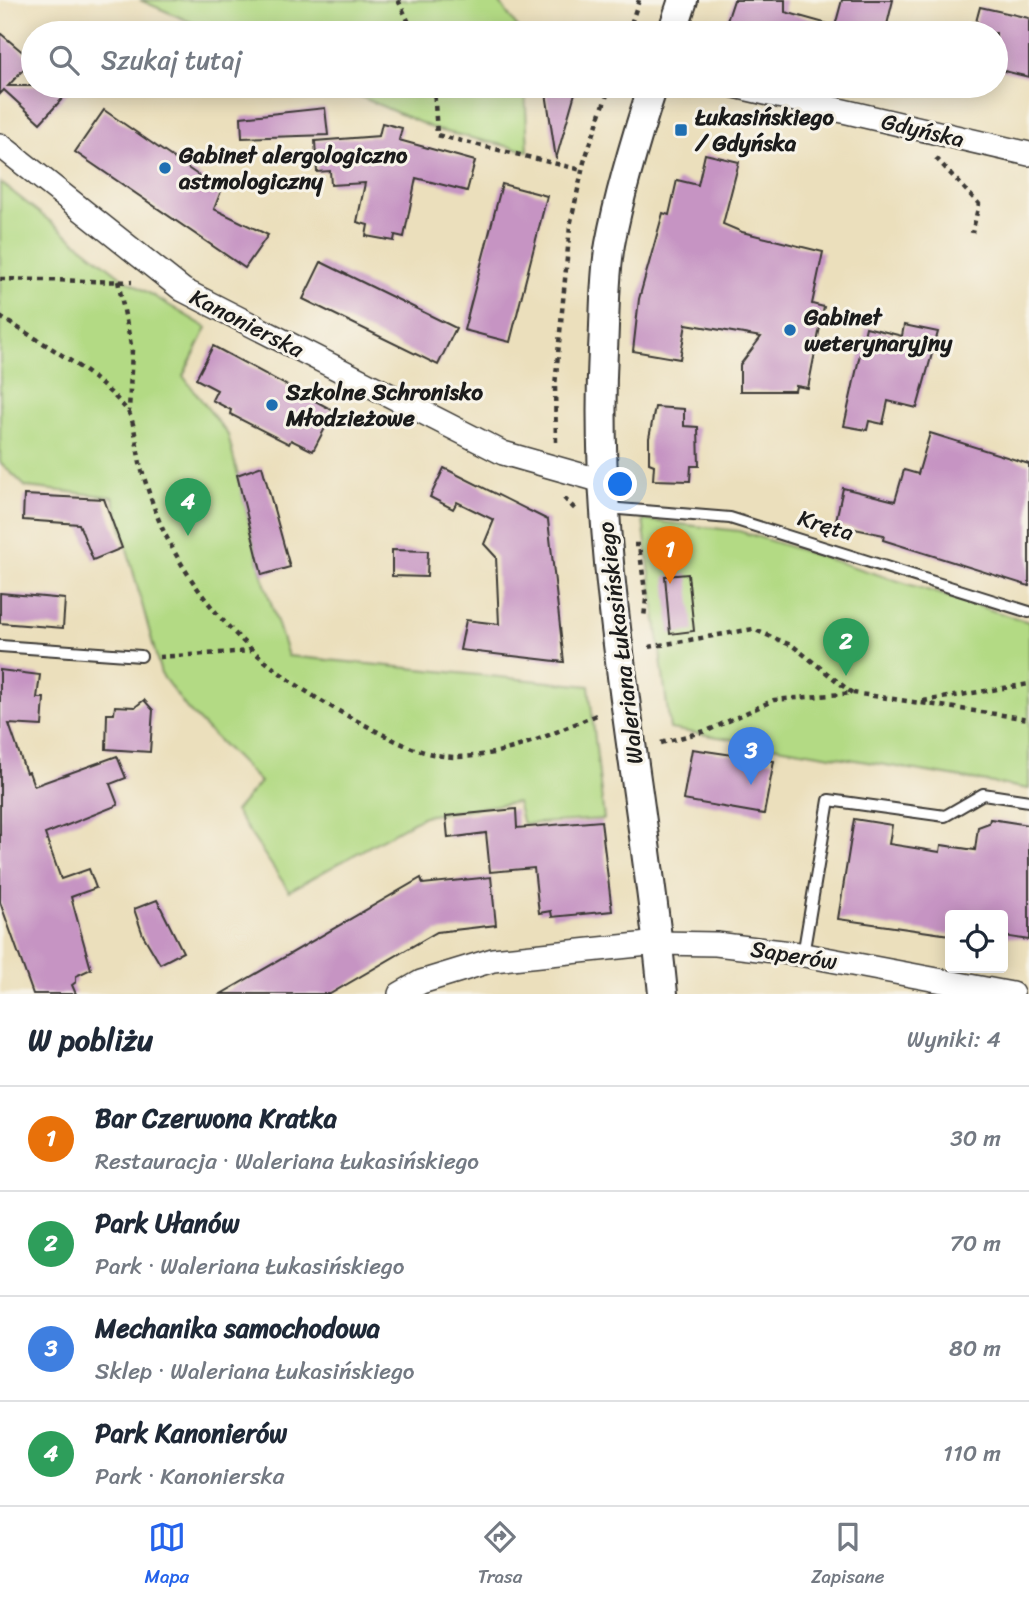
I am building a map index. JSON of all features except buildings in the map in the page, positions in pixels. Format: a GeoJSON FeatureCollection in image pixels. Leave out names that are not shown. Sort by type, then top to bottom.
{"type":"FeatureCollection","features":[{"type":"Feature","properties":{"kind":"street"},"geometry":{"type":"LineString","coordinates":[[676,21],[684,0]]}},
{"type":"Feature","properties":{"kind":"street","name":"Waleriana Łukasińskiego"},"geometry":{"type":"LineString","coordinates":[[649,98],[629,158],[610,246],[601,387],[603,494],[663,994]]}},
{"type":"Feature","properties":{"kind":"street","name":"Gdyńska"},"geometry":{"type":"LineString","coordinates":[[788,98],[1029,154]]}},
{"type":"Feature","properties":{"kind":"street","name":"Kanonierska"},"geometry":{"type":"LineString","coordinates":[[0,145],[183,290],[503,453],[556,470],[603,494]]}},
{"type":"Feature","properties":{"kind":"street","name":"Saperów"},"geometry":{"type":"LineString","coordinates":[[400,994],[421,982],[493,960],[658,943],[716,944],[803,955],[1012,994]]}},
{"type":"Feature","properties":{"kind":"lane","name":"Kręta"},"geometry":{"type":"LineString","coordinates":[[603,494],[730,518],[1029,612]]}},
{"type":"Feature","properties":{"kind":"lane"},"geometry":{"type":"LineString","coordinates":[[0,646],[141,656]]}},
{"type":"Feature","properties":{"kind":"lane"},"geometry":{"type":"LineString","coordinates":[[803,955],[829,800],[945,816],[983,794],[1029,801]]}},
{"type":"Feature","properties":{"kind":"path"},"geometry":{"type":"LineString","coordinates":[[398,0],[408,21]]}},
{"type":"Feature","properties":{"kind":"path"},"geometry":{"type":"LineString","coordinates":[[632,21],[639,0]]}},
{"type":"Feature","properties":{"kind":"path"},"geometry":{"type":"LineString","coordinates":[[435,98],[438,135],[582,170]]}},
{"type":"Feature","properties":{"kind":"path"},"geometry":{"type":"LineString","coordinates":[[556,470],[555,386],[570,226],[582,170],[606,98]]}},
{"type":"Feature","properties":{"kind":"path"},"geometry":{"type":"LineString","coordinates":[[933,155],[979,204],[972,233]]}},
{"type":"Feature","properties":{"kind":"path"},"geometry":{"type":"LineString","coordinates":[[0,279],[118,281],[183,290]]}},
{"type":"Feature","properties":{"kind":"path"},"geometry":{"type":"LineString","coordinates":[[118,281],[132,350],[129,412],[141,470],[165,532],[186,573],[228,629],[251,651],[323,704],[415,751],[456,757],[504,753],[599,714]]}},
{"type":"Feature","properties":{"kind":"path"},"geometry":{"type":"LineString","coordinates":[[0,317],[71,360],[129,412]]}},
{"type":"Feature","properties":{"kind":"path"},"geometry":{"type":"LineString","coordinates":[[649,647],[753,629],[793,646],[853,693]]}},
{"type":"Feature","properties":{"kind":"path"},"geometry":{"type":"LineString","coordinates":[[169,657],[251,651]]}},
{"type":"Feature","properties":{"kind":"path"},"geometry":{"type":"LineString","coordinates":[[917,702],[1029,684]]}},
{"type":"Feature","properties":{"kind":"path"},"geometry":{"type":"LineString","coordinates":[[661,743],[709,730],[774,700],[853,693],[1029,719]]}},
{"type":"Feature","properties":{"kind":"green space"},"geometry":{"type":"Polygon","coordinates":[[[140,0],[498,0],[513,21],[188,21],[140,0]]]}},
{"type":"Feature","properties":{"kind":"green space"},"geometry":{"type":"Polygon","coordinates":[[[364,98],[526,98],[528,151],[437,130],[364,98]]]}},
{"type":"Feature","properties":{"kind":"green space"},"geometry":{"type":"Polygon","coordinates":[[[0,182],[120,276],[207,328],[183,376],[228,435],[262,575],[288,656],[589,686],[604,819],[523,824],[517,802],[424,816],[289,891],[235,811],[260,782],[188,710],[161,674],[113,497],[26,487],[0,462],[0,182]]]}},
{"type":"Feature","properties":{"kind":"green space"},"geometry":{"type":"Polygon","coordinates":[[[643,520],[739,531],[1029,622],[1029,789],[670,729],[643,520]]]}},
{"type":"Feature","properties":{"kind":"place","name":"Łukasińskiego / Gdyńska"},"geometry":{"type":"Point","coordinates":[681,130]}},
{"type":"Feature","properties":{"kind":"place","name":"Gabinet alergologiczno astmologiczny"},"geometry":{"type":"Point","coordinates":[165,168]}},
{"type":"Feature","properties":{"kind":"place","name":"Gabinet weterynaryjny"},"geometry":{"type":"Point","coordinates":[790,330]}},
{"type":"Feature","properties":{"kind":"place","name":"Szkolne Schronisko Młodzieżowe"},"geometry":{"type":"Point","coordinates":[272,405]}},
{"type":"Feature","properties":{"kind":"place","name":"Park Kanonierów"},"geometry":{"type":"Point","coordinates":[188,536]}},
{"type":"Feature","properties":{"kind":"place","name":"Bar Czerwona Kratka"},"geometry":{"type":"Point","coordinates":[670,584]}},
{"type":"Feature","properties":{"kind":"place","name":"Park Ułanów"},"geometry":{"type":"Point","coordinates":[846,676]}},
{"type":"Feature","properties":{"kind":"place","name":"Mechanika samochodowa"},"geometry":{"type":"Point","coordinates":[751,785]}}]}
